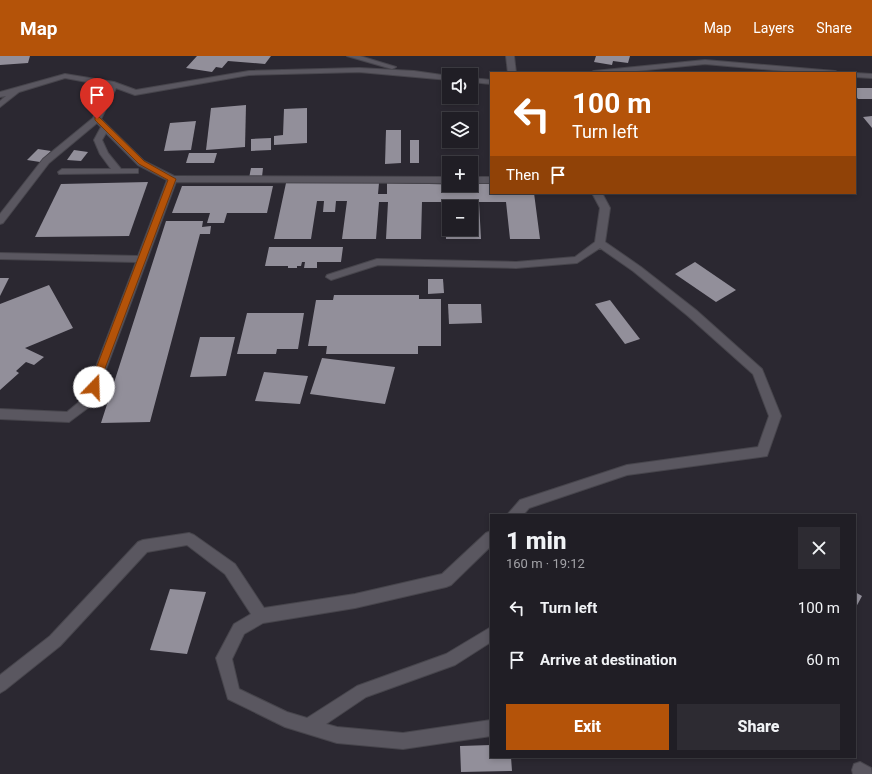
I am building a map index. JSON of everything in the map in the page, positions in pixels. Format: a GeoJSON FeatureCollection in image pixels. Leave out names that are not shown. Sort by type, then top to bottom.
{"type":"FeatureCollection","features":[{"type":"Feature","properties":{"kind":"street"},"geometry":{"type":"LineString","coordinates":[[351,56],[422,75]]}},
{"type":"Feature","properties":{"kind":"street"},"geometry":{"type":"LineString","coordinates":[[510,56],[512,72]]}},
{"type":"Feature","properties":{"kind":"street"},"geometry":{"type":"LineString","coordinates":[[654,56],[655,67]]}},
{"type":"Feature","properties":{"kind":"street"},"geometry":{"type":"LineString","coordinates":[[756,56],[756,67]]}},
{"type":"Feature","properties":{"kind":"street"},"geometry":{"type":"LineString","coordinates":[[604,72],[706,62],[822,72]]}},
{"type":"Feature","properties":{"kind":"street"},"geometry":{"type":"LineString","coordinates":[[0,95],[65,76],[114,84],[135,92],[249,73],[359,70],[442,77]]}},
{"type":"Feature","properties":{"kind":"street"},"geometry":{"type":"LineString","coordinates":[[856,75],[872,76]]}},
{"type":"Feature","properties":{"kind":"street"},"geometry":{"type":"LineString","coordinates":[[478,81],[490,82]]}},
{"type":"Feature","properties":{"kind":"street"},"geometry":{"type":"LineString","coordinates":[[0,220],[46,161],[97,119],[114,84]]}},
{"type":"Feature","properties":{"kind":"street"},"geometry":{"type":"LineString","coordinates":[[0,105],[21,88]]}},
{"type":"Feature","properties":{"kind":"street"},"geometry":{"type":"LineString","coordinates":[[97,119],[141,163],[172,179],[442,180]]}},
{"type":"Feature","properties":{"kind":"street"},"geometry":{"type":"LineString","coordinates":[[105,127],[98,140],[104,154],[118,172]]}},
{"type":"Feature","properties":{"kind":"street"},"geometry":{"type":"LineString","coordinates":[[62,172],[135,171]]}},
{"type":"Feature","properties":{"kind":"street"},"geometry":{"type":"LineString","coordinates":[[0,414],[69,417],[88,401],[172,179]]}},
{"type":"Feature","properties":{"kind":"street"},"geometry":{"type":"LineString","coordinates":[[478,180],[490,180]]}},
{"type":"Feature","properties":{"kind":"street"},"geometry":{"type":"LineString","coordinates":[[331,277],[377,262],[516,265],[577,260],[600,243],[605,208],[598,194]]}},
{"type":"Feature","properties":{"kind":"street"},"geometry":{"type":"LineString","coordinates":[[515,514],[526,504],[627,470],[763,452],[775,416],[758,372],[692,313],[637,269],[600,243]]}},
{"type":"Feature","properties":{"kind":"street"},"geometry":{"type":"LineString","coordinates":[[0,256],[142,260]]}},
{"type":"Feature","properties":{"kind":"street"},"geometry":{"type":"LineString","coordinates":[[490,538],[446,580],[355,601],[261,616],[239,629],[224,658],[233,694],[285,719],[336,735],[403,741],[490,728]]}},
{"type":"Feature","properties":{"kind":"street"},"geometry":{"type":"LineString","coordinates":[[0,685],[55,641],[143,546],[189,539],[230,569],[261,616]]}},
{"type":"Feature","properties":{"kind":"street"},"geometry":{"type":"LineString","coordinates":[[308,726],[362,691],[450,660],[490,635]]}},
{"type":"Feature","properties":{"kind":"building"},"geometry":{"type":"Polygon","coordinates":[[[0,56],[30,56],[28,63],[0,65],[0,56]]]}},
{"type":"Feature","properties":{"kind":"building"},"geometry":{"type":"Polygon","coordinates":[[[197,56],[271,56],[265,64],[228,61],[222,68],[216,67],[212,72],[186,68],[197,56]]]}},
{"type":"Feature","properties":{"kind":"building"},"geometry":{"type":"Polygon","coordinates":[[[596,56],[630,56],[628,63],[613,61],[612,65],[594,62],[596,56]]]}},
{"type":"Feature","properties":{"kind":"building"},"geometry":{"type":"Polygon","coordinates":[[[856,88],[872,88],[872,99],[858,99],[856,96],[856,88]]]}},
{"type":"Feature","properties":{"kind":"building"},"geometry":{"type":"Polygon","coordinates":[[[246,105],[245,147],[206,150],[211,108],[246,105]]]}},
{"type":"Feature","properties":{"kind":"building"},"geometry":{"type":"Polygon","coordinates":[[[307,108],[307,143],[274,145],[274,136],[283,135],[284,109],[307,108]]]}},
{"type":"Feature","properties":{"kind":"building"},"geometry":{"type":"Polygon","coordinates":[[[872,116],[872,128],[863,117],[872,116]]]}},
{"type":"Feature","properties":{"kind":"building"},"geometry":{"type":"Polygon","coordinates":[[[196,121],[191,150],[164,151],[170,123],[196,121]]]}},
{"type":"Feature","properties":{"kind":"building"},"geometry":{"type":"Polygon","coordinates":[[[386,130],[401,130],[401,163],[385,164],[386,130]]]}},
{"type":"Feature","properties":{"kind":"building"},"geometry":{"type":"Polygon","coordinates":[[[271,138],[271,150],[251,151],[251,139],[271,138]]]}},
{"type":"Feature","properties":{"kind":"building"},"geometry":{"type":"Polygon","coordinates":[[[410,140],[419,140],[419,163],[410,163],[410,140]]]}},
{"type":"Feature","properties":{"kind":"building"},"geometry":{"type":"Polygon","coordinates":[[[38,149],[51,151],[40,162],[27,160],[38,149]]]}},
{"type":"Feature","properties":{"kind":"building"},"geometry":{"type":"Polygon","coordinates":[[[74,150],[88,152],[81,161],[67,160],[74,150]]]}},
{"type":"Feature","properties":{"kind":"building"},"geometry":{"type":"Polygon","coordinates":[[[189,153],[217,153],[214,163],[186,163],[189,153]]]}},
{"type":"Feature","properties":{"kind":"building"},"geometry":{"type":"Polygon","coordinates":[[[251,168],[263,168],[262,177],[249,178],[251,168]]]}},
{"type":"Feature","properties":{"kind":"building"},"geometry":{"type":"Polygon","coordinates":[[[148,182],[129,236],[35,237],[61,184],[148,182]]]}},
{"type":"Feature","properties":{"kind":"building"},"geometry":{"type":"Polygon","coordinates":[[[286,183],[379,183],[378,194],[387,194],[387,183],[442,184],[442,192],[478,192],[478,183],[490,183],[490,194],[534,194],[540,239],[510,239],[506,202],[479,202],[481,239],[446,239],[446,236],[478,236],[478,200],[442,200],[442,202],[422,202],[421,239],[386,239],[388,202],[379,202],[376,239],[342,239],[347,201],[336,201],[335,212],[323,212],[324,201],[317,201],[311,239],[274,239],[286,183]]]}},
{"type":"Feature","properties":{"kind":"building"},"geometry":{"type":"Polygon","coordinates":[[[182,186],[273,186],[267,213],[227,213],[224,223],[207,223],[210,213],[172,213],[182,186]]]}},
{"type":"Feature","properties":{"kind":"building"},"geometry":{"type":"Polygon","coordinates":[[[166,221],[203,221],[202,227],[211,226],[210,234],[200,234],[150,422],[101,423],[166,221]]]}},
{"type":"Feature","properties":{"kind":"building"},"geometry":{"type":"Polygon","coordinates":[[[269,247],[343,247],[341,262],[317,262],[317,268],[304,268],[305,262],[302,262],[301,266],[297,266],[297,268],[288,268],[288,266],[265,266],[269,247]]]}},
{"type":"Feature","properties":{"kind":"building"},"geometry":{"type":"Polygon","coordinates":[[[695,262],[736,290],[716,302],[675,274],[695,262]]]}},
{"type":"Feature","properties":{"kind":"building"},"geometry":{"type":"Polygon","coordinates":[[[0,278],[9,278],[0,296],[0,278]]]}},
{"type":"Feature","properties":{"kind":"building"},"geometry":{"type":"Polygon","coordinates":[[[428,279],[443,279],[444,293],[428,294],[428,279]]]}},
{"type":"Feature","properties":{"kind":"building"},"geometry":{"type":"Polygon","coordinates":[[[49,285],[73,328],[25,348],[44,357],[34,365],[26,362],[16,371],[19,373],[0,390],[0,304],[49,285]]]}},
{"type":"Feature","properties":{"kind":"building"},"geometry":{"type":"Polygon","coordinates":[[[334,295],[419,295],[419,299],[441,299],[441,346],[418,346],[418,354],[326,354],[327,346],[308,346],[316,300],[333,300],[334,295]]]}},
{"type":"Feature","properties":{"kind":"building"},"geometry":{"type":"Polygon","coordinates":[[[610,300],[640,339],[625,344],[595,304],[610,300]]]}},
{"type":"Feature","properties":{"kind":"building"},"geometry":{"type":"Polygon","coordinates":[[[448,304],[481,304],[482,323],[449,324],[448,304]]]}},
{"type":"Feature","properties":{"kind":"building"},"geometry":{"type":"Polygon","coordinates":[[[247,313],[304,313],[298,349],[277,349],[276,354],[237,354],[247,313]]]}},
{"type":"Feature","properties":{"kind":"building"},"geometry":{"type":"Polygon","coordinates":[[[200,337],[235,337],[226,376],[190,377],[200,337]]]}},
{"type":"Feature","properties":{"kind":"building"},"geometry":{"type":"Polygon","coordinates":[[[322,358],[395,367],[385,404],[310,394],[322,358]]]}},
{"type":"Feature","properties":{"kind":"building"},"geometry":{"type":"Polygon","coordinates":[[[264,372],[308,376],[300,404],[255,401],[264,372]]]}},
{"type":"Feature","properties":{"kind":"building"},"geometry":{"type":"Polygon","coordinates":[[[170,589],[206,592],[187,654],[150,650],[170,589]]]}},
{"type":"Feature","properties":{"kind":"building"},"geometry":{"type":"Polygon","coordinates":[[[856,593],[862,596],[856,607],[856,593]]]}},
{"type":"Feature","properties":{"kind":"building"},"geometry":{"type":"Polygon","coordinates":[[[490,745],[490,758],[511,758],[512,771],[461,772],[460,746],[490,745]]]}},
{"type":"Feature","properties":{"kind":"building"},"geometry":{"type":"Polygon","coordinates":[[[616,758],[653,758],[616,759],[616,758]]]}},
{"type":"Feature","properties":{"kind":"route"},"geometry":{"type":"LineString","coordinates":[[94,387],[172,179],[141,163],[97,119]]}}]}
